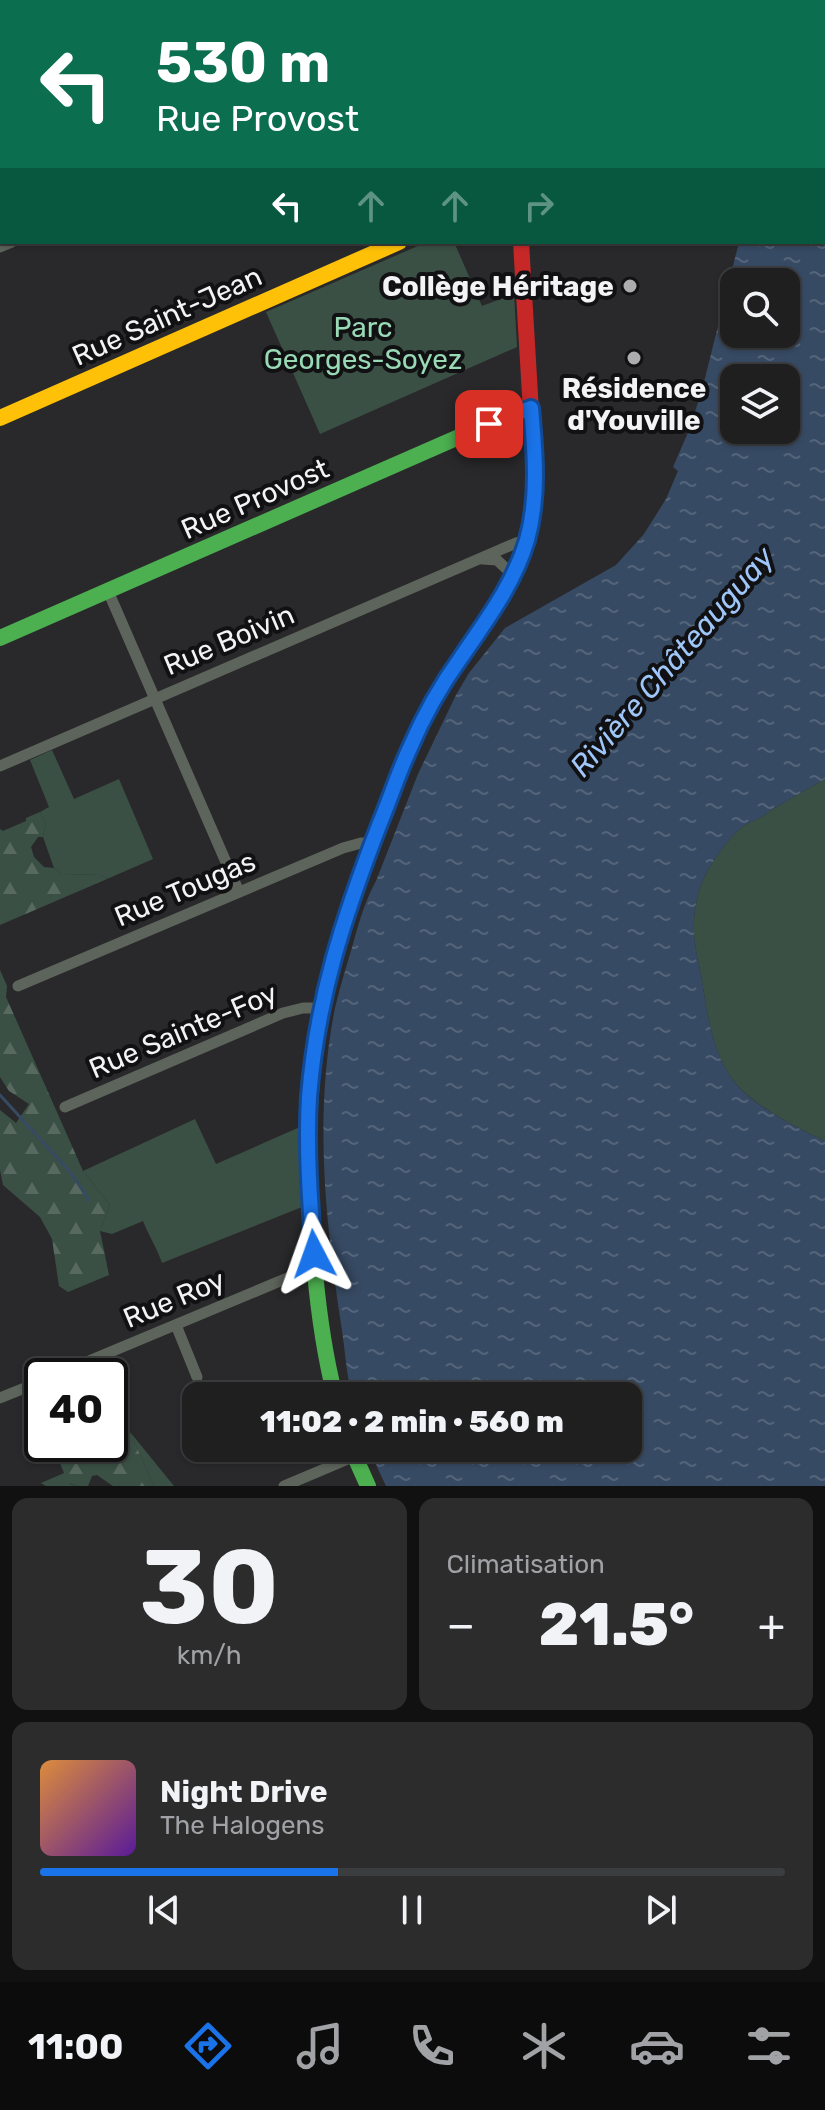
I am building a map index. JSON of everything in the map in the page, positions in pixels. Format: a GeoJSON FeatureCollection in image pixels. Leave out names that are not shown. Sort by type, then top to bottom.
{"type":"FeatureCollection","features":[{"type":"Feature","properties":{"kind":"street","name":"Rue Saint-Jean"},"geometry":{"type":"LineString","coordinates":[[0,418],[394,244]]}},
{"type":"Feature","properties":{"kind":"street"},"geometry":{"type":"LineString","coordinates":[[332,1382],[315,1272],[308,1130],[321,1008],[341,929],[407,754],[435,698],[498,603],[527,540],[535,478],[521,244]]}},
{"type":"Feature","properties":{"kind":"street","name":"Rue Provost"},"geometry":{"type":"LineString","coordinates":[[0,638],[531,408]]}},
{"type":"Feature","properties":{"kind":"street","name":"Rue Boivin"},"geometry":{"type":"LineString","coordinates":[[0,766],[527,540]]}},
{"type":"Feature","properties":{"kind":"street"},"geometry":{"type":"LineString","coordinates":[[477,560],[497,560],[513,575]]}},
{"type":"Feature","properties":{"kind":"street"},"geometry":{"type":"LineString","coordinates":[[108,591],[239,892]]}},
{"type":"Feature","properties":{"kind":"street","name":"Rue Tougas"},"geometry":{"type":"LineString","coordinates":[[18,986],[343,848],[372,843]]}},
{"type":"Feature","properties":{"kind":"street","name":"Rue Sainte-Foy"},"geometry":{"type":"LineString","coordinates":[[65,1107],[283,1013],[321,1008]]}},
{"type":"Feature","properties":{"kind":"street","name":"Rue Roy"},"geometry":{"type":"LineString","coordinates":[[96,1358],[297,1274],[315,1272]]}},
{"type":"Feature","properties":{"kind":"street"},"geometry":{"type":"LineString","coordinates":[[176,1325],[197,1377]]}},
{"type":"Feature","properties":{"kind":"street"},"geometry":{"type":"LineString","coordinates":[[0,1398],[24,1388]]}},
{"type":"Feature","properties":{"kind":"street"},"geometry":{"type":"LineString","coordinates":[[284,1486],[333,1462]]}},
{"type":"Feature","properties":{"kind":"street"},"geometry":{"type":"LineString","coordinates":[[357,1462],[368,1486]]}},
{"type":"Feature","properties":{"kind":"green space","name":"Parc Georges-Soyez"},"geometry":{"type":"Polygon","coordinates":[[[422,244],[455,244],[482,306],[514,294],[517,347],[320,434],[266,312],[422,244]]]}},
{"type":"Feature","properties":{"kind":"green space"},"geometry":{"type":"Polygon","coordinates":[[[52,750],[74,799],[119,779],[153,859],[107,879],[101,875],[62,874],[54,868],[43,837],[46,824],[40,812],[49,807],[30,760],[52,750]]]}},
{"type":"Feature","properties":{"kind":"green space"},"geometry":{"type":"Polygon","coordinates":[[[825,779],[825,1141],[763,1107],[741,1089],[726,1069],[711,1030],[696,948],[694,915],[704,878],[734,835],[745,825],[825,779]]]}},
{"type":"Feature","properties":{"kind":"green space"},"geometry":{"type":"Polygon","coordinates":[[[40,812],[46,824],[43,837],[38,837],[31,847],[34,857],[44,867],[54,868],[62,874],[101,875],[107,879],[0,925],[0,829],[3,831],[40,812]]]}},
{"type":"Feature","properties":{"kind":"green space"},"geometry":{"type":"Polygon","coordinates":[[[0,970],[7,986],[6,997],[83,1171],[110,1205],[100,1231],[109,1275],[68,1292],[59,1286],[52,1239],[40,1217],[3,1185],[0,1110],[16,1123],[29,1104],[9,1091],[0,1077],[0,970]]]}},
{"type":"Feature","properties":{"kind":"green space"},"geometry":{"type":"Polygon","coordinates":[[[195,1119],[216,1164],[300,1127],[302,1207],[162,1263],[143,1221],[112,1234],[100,1231],[110,1205],[83,1171],[195,1119]]]}},
{"type":"Feature","properties":{"kind":"green space"},"geometry":{"type":"Polygon","coordinates":[[[130,1432],[174,1486],[154,1486],[130,1432]]]}},
{"type":"Feature","properties":{"kind":"green space"},"geometry":{"type":"Polygon","coordinates":[[[128,1433],[154,1486],[113,1486],[97,1475],[92,1476],[88,1486],[62,1481],[67,1462],[128,1462],[128,1433]]]}},
{"type":"Feature","properties":{"kind":"green space"},"geometry":{"type":"Polygon","coordinates":[[[59,1462],[68,1462],[70,1484],[78,1486],[46,1486],[41,1483],[64,1473],[59,1462]]]}},
{"type":"Feature","properties":{"kind":"water","name":"Rivière Châteauguay"},"geometry":{"type":"Polygon","coordinates":[[[738,244],[825,244],[825,779],[745,825],[734,835],[704,878],[697,899],[694,927],[711,1030],[726,1069],[741,1089],[762,1107],[825,1141],[825,1486],[386,1486],[375,1462],[642,1462],[642,1382],[349,1382],[335,1285],[323,1126],[329,1047],[337,1000],[365,904],[418,774],[456,695],[469,673],[505,628],[616,565],[644,534],[666,499],[678,471],[673,467],[690,428],[720,318],[720,348],[800,348],[800,268],[732,268],[738,244]]]}},
{"type":"Feature","properties":{"kind":"waterway"},"geometry":{"type":"LineString","coordinates":[[0,1095],[71,1173],[89,1200]]}},
{"type":"Feature","properties":{"kind":"traffic: fast"},"geometry":{"type":"LineString","coordinates":[[0,638],[531,408]]}},
{"type":"Feature","properties":{"kind":"traffic: fast"},"geometry":{"type":"LineString","coordinates":[[332,1382],[314,1261],[309,1161],[312,1082],[328,978],[350,906],[385,812]]}},
{"type":"Feature","properties":{"kind":"traffic: fast"},"geometry":{"type":"LineString","coordinates":[[357,1462],[368,1486]]}},
{"type":"Feature","properties":{"kind":"traffic: slow"},"geometry":{"type":"LineString","coordinates":[[0,418],[394,244]]}},
{"type":"Feature","properties":{"kind":"traffic: slow"},"geometry":{"type":"LineString","coordinates":[[385,812],[426,716],[512,577],[530,526],[533,446]]}},
{"type":"Feature","properties":{"kind":"traffic: jam"},"geometry":{"type":"LineString","coordinates":[[521,244],[533,446]]}},
{"type":"Feature","properties":{"kind":"place","name":"Collège Héritage"},"geometry":{"type":"Point","coordinates":[630,286]}},
{"type":"Feature","properties":{"kind":"place","name":"Résidence d'Youville"},"geometry":{"type":"Point","coordinates":[634,358]}},
{"type":"Feature","properties":{"kind":"route"},"geometry":{"type":"LineString","coordinates":[[314,1254],[308,1159],[309,1097],[321,1008],[341,929],[410,747],[441,688],[506,590],[530,528],[535,478],[531,408],[489,424]]}}]}
